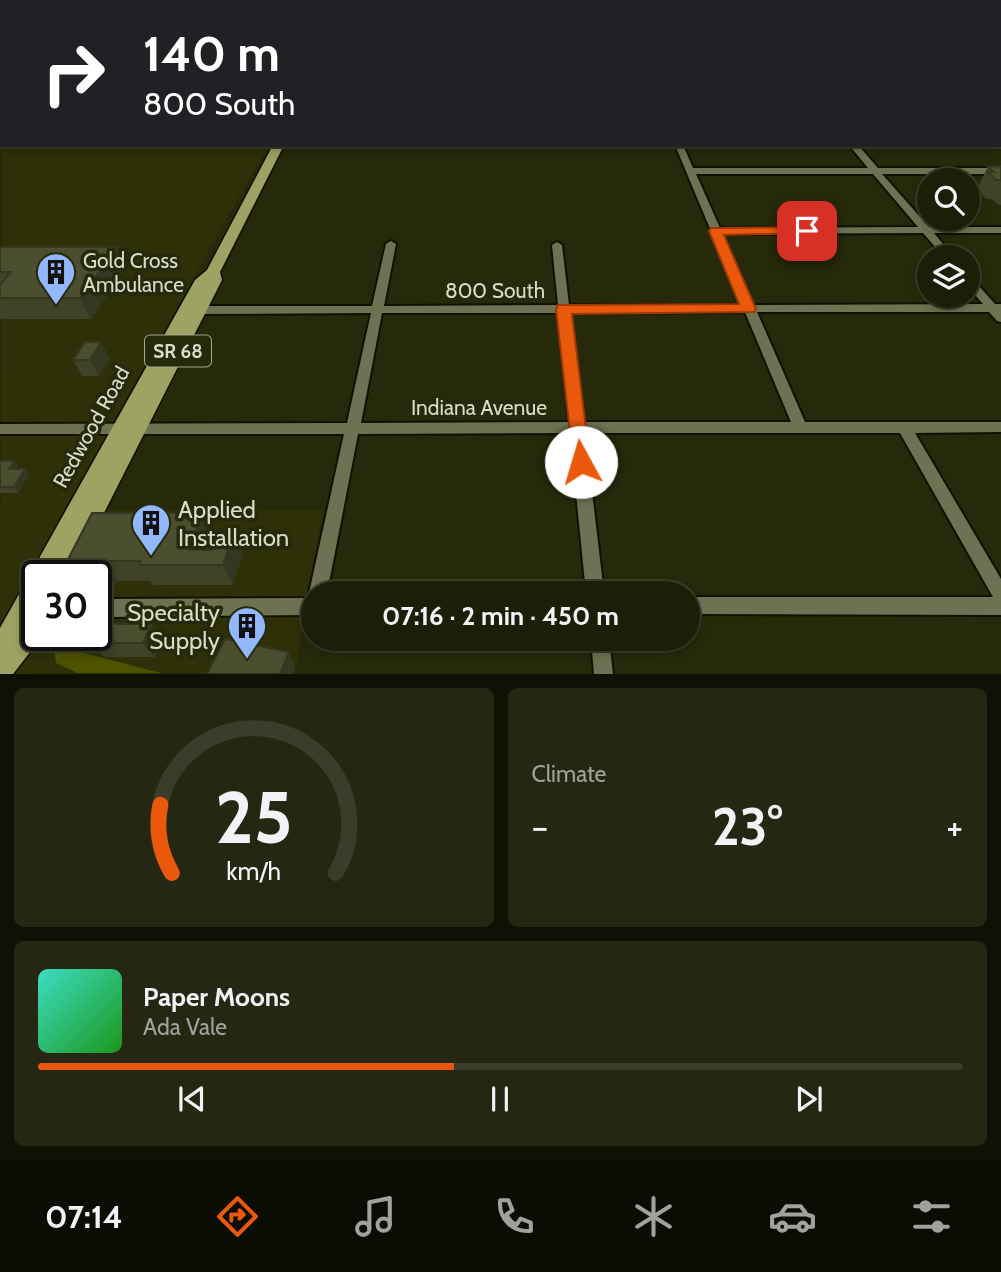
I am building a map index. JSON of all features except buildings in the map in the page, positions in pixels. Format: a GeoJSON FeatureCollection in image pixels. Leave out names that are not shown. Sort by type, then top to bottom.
{"type":"FeatureCollection","features":[{"type":"Feature","properties":{"kind":"main road","name":"Redwood Road"},"geometry":{"type":"LineString","coordinates":[[67,560],[202,280],[213,272],[278,147]]}},
{"type":"Feature","properties":{"kind":"main road","name":"Redwood Road"},"geometry":{"type":"LineString","coordinates":[[50,560],[199,310],[215,280],[213,272]]}},
{"type":"Feature","properties":{"kind":"main road"},"geometry":{"type":"LineString","coordinates":[[0,670],[4,644],[21,612]]}},
{"type":"Feature","properties":{"kind":"main road"},"geometry":{"type":"LineString","coordinates":[[0,670],[21,645]]}},
{"type":"Feature","properties":{"kind":"street"},"geometry":{"type":"LineString","coordinates":[[680,147],[800,428]]}},
{"type":"Feature","properties":{"kind":"street"},"geometry":{"type":"LineString","coordinates":[[855,147],[917,220]]}},
{"type":"Feature","properties":{"kind":"street"},"geometry":{"type":"LineString","coordinates":[[690,171],[1001,171]]}},
{"type":"Feature","properties":{"kind":"street"},"geometry":{"type":"LineString","coordinates":[[715,231],[917,230]]}},
{"type":"Feature","properties":{"kind":"street"},"geometry":{"type":"LineString","coordinates":[[980,230],[1001,230]]}},
{"type":"Feature","properties":{"kind":"street"},"geometry":{"type":"LineString","coordinates":[[927,231],[939,245]]}},
{"type":"Feature","properties":{"kind":"street"},"geometry":{"type":"LineString","coordinates":[[320,581],[391,244]]}},
{"type":"Feature","properties":{"kind":"street"},"geometry":{"type":"LineString","coordinates":[[557,244],[594,581]]}},
{"type":"Feature","properties":{"kind":"street"},"geometry":{"type":"LineString","coordinates":[[980,291],[997,308],[1001,318]]}},
{"type":"Feature","properties":{"kind":"street","name":"800 South"},"geometry":{"type":"LineString","coordinates":[[199,310],[997,308]]}},
{"type":"Feature","properties":{"kind":"street"},"geometry":{"type":"LineString","coordinates":[[904,427],[1001,595]]}},
{"type":"Feature","properties":{"kind":"street","name":"Indiana Avenue"},"geometry":{"type":"LineString","coordinates":[[0,429],[1001,427]]}},
{"type":"Feature","properties":{"kind":"street"},"geometry":{"type":"LineString","coordinates":[[700,606],[1001,606]]}},
{"type":"Feature","properties":{"kind":"street"},"geometry":{"type":"LineString","coordinates":[[112,608],[301,607]]}},
{"type":"Feature","properties":{"kind":"street"},"geometry":{"type":"LineString","coordinates":[[601,651],[604,674]]}},
{"type":"Feature","properties":{"kind":"shaded area"},"geometry":{"type":"Polygon","coordinates":[[[2,147],[267,147],[64,510],[323,510],[311,581],[301,581],[301,638],[295,673],[0,674],[2,147]]]}},
{"type":"Feature","properties":{"kind":"shaded area"},"geometry":{"type":"Polygon","coordinates":[[[54,651],[76,651],[161,673],[78,673],[56,663],[54,651]]]}},
{"type":"Feature","properties":{"kind":"place","name":"Gold Cross Ambulance"},"geometry":{"type":"Point","coordinates":[56,306]}},
{"type":"Feature","properties":{"kind":"place","name":"Applied Installation"},"geometry":{"type":"Point","coordinates":[151,557]}},
{"type":"Feature","properties":{"kind":"place","name":"Specialty Supply"},"geometry":{"type":"Point","coordinates":[247,660]}},
{"type":"Feature","properties":{"kind":"route"},"geometry":{"type":"LineString","coordinates":[[581,462],[564,309],[749,309],[715,231],[807,231]]}}]}
